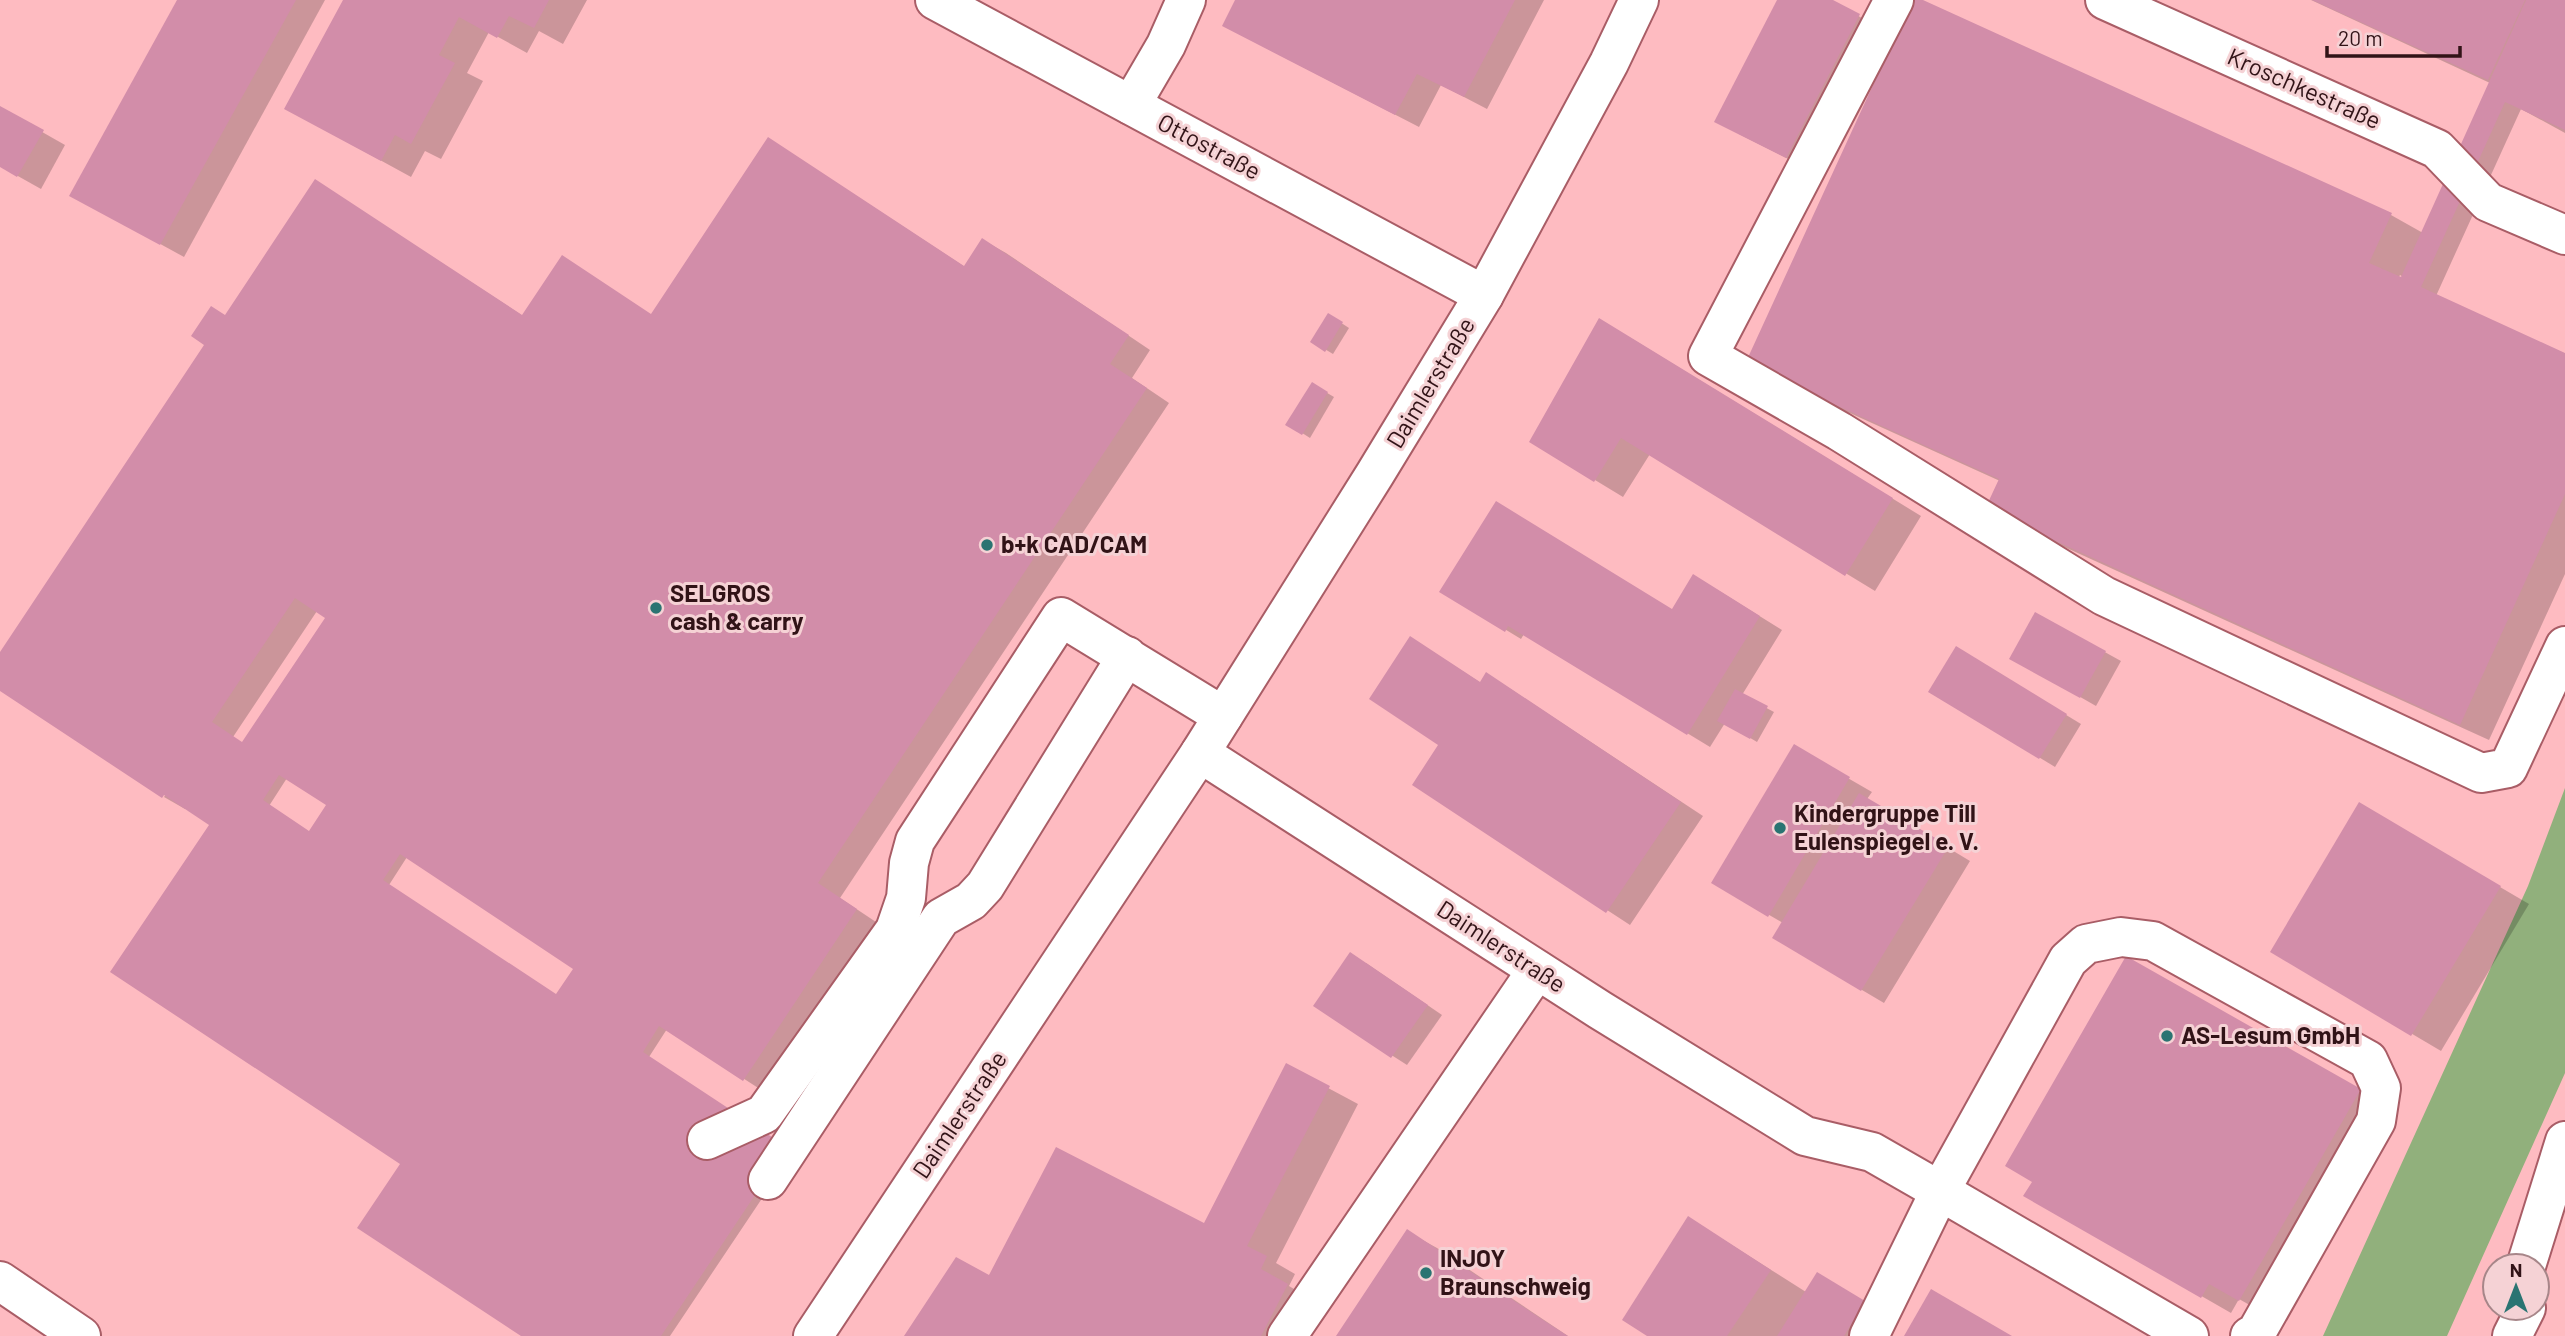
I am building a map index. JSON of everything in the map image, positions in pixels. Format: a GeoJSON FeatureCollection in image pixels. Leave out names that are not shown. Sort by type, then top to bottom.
{"type":"FeatureCollection","features":[{"type":"Feature","properties":{"kind":"main road","name":"Ottostraße"},"geometry":{"type":"LineString","coordinates":[[934,0],[1484,295]]}},
{"type":"Feature","properties":{"kind":"main road"},"geometry":{"type":"LineString","coordinates":[[1131,105],[1166,45],[1186,0]]}},
{"type":"Feature","properties":{"kind":"main road","name":"Daimlerstraße"},"geometry":{"type":"LineString","coordinates":[[813,1336],[1200,753],[1375,474],[1484,295],[1609,62],[1639,0]]}},
{"type":"Feature","properties":{"kind":"main road"},"geometry":{"type":"LineString","coordinates":[[1894,0],[1708,355],[1839,431],[2104,596],[2481,773],[2508,768],[2565,646]]}},
{"type":"Feature","properties":{"kind":"main road","name":"Kroschkestraße"},"geometry":{"type":"LineString","coordinates":[[2105,0],[2437,149],[2488,202],[2565,235]]}},
{"type":"Feature","properties":{"kind":"main road"},"geometry":{"type":"LineString","coordinates":[[707,1140],[764,1114],[895,930],[906,898],[909,863],[915,841],[1061,617],[1223,716]]}},
{"type":"Feature","properties":{"kind":"main road"},"geometry":{"type":"LineString","coordinates":[[768,1180],[941,918],[971,901],[985,886],[1126,656]]}},
{"type":"Feature","properties":{"kind":"main road","name":"Daimlerstraße"},"geometry":{"type":"LineString","coordinates":[[1200,753],[1537,970],[1805,1136],[1872,1152],[2189,1336]]}},
{"type":"Feature","properties":{"kind":"main road"},"geometry":{"type":"LineString","coordinates":[[1869,1336],[1940,1191],[2068,960],[2086,944],[2121,937],[2153,941],[2368,1060],[2381,1088],[2376,1121],[2256,1333],[2250,1336]]}},
{"type":"Feature","properties":{"kind":"main road"},"geometry":{"type":"LineString","coordinates":[[1287,1336],[1537,970]]}},
{"type":"Feature","properties":{"kind":"main road"},"geometry":{"type":"LineString","coordinates":[[2530,1252],[2565,1141]]}},
{"type":"Feature","properties":{"kind":"main road"},"geometry":{"type":"LineString","coordinates":[[2551,1258],[2565,1231]]}},
{"type":"Feature","properties":{"kind":"main road"},"geometry":{"type":"LineString","coordinates":[[0,1281],[81,1336]]}},
{"type":"Feature","properties":{"kind":"green space"},"geometry":{"type":"Polygon","coordinates":[[[2565,788],[2565,1073],[2485,1252],[2481,1252],[2481,1260],[2447,1336],[2323,1336],[2528,886],[2565,788]]]}},
{"type":"Feature","properties":{"kind":"building"},"geometry":{"type":"Polygon","coordinates":[[[177,0],[296,0],[160,245],[69,196],[177,0]]]}},
{"type":"Feature","properties":{"kind":"building"},"geometry":{"type":"Polygon","coordinates":[[[343,0],[549,0],[534,28],[509,16],[497,38],[459,17],[439,55],[455,63],[411,144],[395,135],[381,161],[284,109],[343,0]]]}},
{"type":"Feature","properties":{"kind":"building"},"geometry":{"type":"Polygon","coordinates":[[[1235,0],[1515,0],[1464,97],[1417,74],[1395,115],[1222,26],[1235,0]]]}},
{"type":"Feature","properties":{"kind":"building"},"geometry":{"type":"Polygon","coordinates":[[[1777,0],[1833,0],[1860,14],[1786,158],[1714,122],[1777,0]]]}},
{"type":"Feature","properties":{"kind":"building"},"geometry":{"type":"Polygon","coordinates":[[[1912,0],[1923,0],[2392,213],[2369,263],[2401,277],[2526,0],[2565,0],[2565,130],[2505,102],[2421,287],[2565,353],[2565,494],[2460,725],[1985,509],[1999,479],[1745,364],[1912,0]]]}},
{"type":"Feature","properties":{"kind":"building"},"geometry":{"type":"Polygon","coordinates":[[[2312,0],[2525,0],[2488,80],[2312,0]]]}},
{"type":"Feature","properties":{"kind":"building"},"geometry":{"type":"Polygon","coordinates":[[[0,106],[44,130],[17,177],[0,167],[0,106]]]}},
{"type":"Feature","properties":{"kind":"building","name":"SELGROS cash & carry"},"geometry":{"type":"Polygon","coordinates":[[[768,137],[964,266],[982,238],[1129,335],[1110,364],[1147,388],[818,883],[857,909],[743,1081],[659,1026],[643,1052],[787,1147],[661,1336],[521,1336],[357,1228],[400,1164],[110,972],[209,825],[164,795],[162,798],[0,691],[0,652],[204,345],[191,336],[211,306],[225,315],[315,179],[522,315],[562,255],[651,314],[768,137]],[[295,598],[212,722],[242,742],[325,618],[295,598]],[[279,775],[263,800],[309,831],[326,805],[279,775]],[[400,854],[383,880],[556,994],[573,969],[400,854]]]}},
{"type":"Feature","properties":{"kind":"building"},"geometry":{"type":"Polygon","coordinates":[[[1328,313],[1343,322],[1325,352],[1310,342],[1328,313]]]}},
{"type":"Feature","properties":{"kind":"building"},"geometry":{"type":"Polygon","coordinates":[[[1599,318],[1893,498],[1845,576],[1621,438],[1594,482],[1529,442],[1599,318]]]}},
{"type":"Feature","properties":{"kind":"building"},"geometry":{"type":"Polygon","coordinates":[[[1312,382],[1328,392],[1302,435],[1285,425],[1312,382]]]}},
{"type":"Feature","properties":{"kind":"building"},"geometry":{"type":"Polygon","coordinates":[[[1496,501],[1672,609],[1693,574],[1760,616],[1687,735],[1508,626],[1505,632],[1439,592],[1496,501]]]}},
{"type":"Feature","properties":{"kind":"building"},"geometry":{"type":"Polygon","coordinates":[[[2035,612],[2106,651],[2080,698],[2009,659],[2035,612]]]}},
{"type":"Feature","properties":{"kind":"building"},"geometry":{"type":"Polygon","coordinates":[[[1410,636],[1480,682],[1486,672],[1681,802],[1606,913],[1412,785],[1438,745],[1369,699],[1410,636]]]}},
{"type":"Feature","properties":{"kind":"building"},"geometry":{"type":"Polygon","coordinates":[[[1956,646],[2067,714],[2039,759],[1928,692],[1956,646]]]}},
{"type":"Feature","properties":{"kind":"building"},"geometry":{"type":"Polygon","coordinates":[[[1735,689],[1768,706],[1750,739],[1717,721],[1735,689]]]}},
{"type":"Feature","properties":{"kind":"building"},"geometry":{"type":"Polygon","coordinates":[[[1794,744],[1850,777],[1768,917],[1711,883],[1794,744]]]}},
{"type":"Feature","properties":{"kind":"building"},"geometry":{"type":"Polygon","coordinates":[[[1859,793],[1949,846],[1861,991],[1772,938],[1859,793]]]}},
{"type":"Feature","properties":{"kind":"building"},"geometry":{"type":"Polygon","coordinates":[[[2359,802],[2501,886],[2411,1036],[2270,952],[2359,802]]]}},
{"type":"Feature","properties":{"kind":"building"},"geometry":{"type":"Polygon","coordinates":[[[1350,952],[1428,1005],[1391,1058],[1313,1006],[1350,952]]]}},
{"type":"Feature","properties":{"kind":"building"},"geometry":{"type":"Polygon","coordinates":[[[2126,956],[2361,1089],[2239,1301],[2209,1284],[2201,1298],[2023,1196],[2032,1182],[2005,1166],[2126,956]]]}},
{"type":"Feature","properties":{"kind":"building"},"geometry":{"type":"Polygon","coordinates":[[[1286,1063],[1330,1086],[1247,1246],[1267,1256],[1261,1269],[1288,1284],[1261,1336],[904,1336],[956,1257],[989,1275],[1056,1147],[1204,1223],[1286,1063]]]}},
{"type":"Feature","properties":{"kind":"building"},"geometry":{"type":"Polygon","coordinates":[[[1688,1216],[1771,1270],[1727,1336],[1647,1336],[1622,1320],[1688,1216]]]}},
{"type":"Feature","properties":{"kind":"building","name":"INJOY Braunschweig"},"geometry":{"type":"Polygon","coordinates":[[[1407,1229],[1540,1318],[1568,1336],[1336,1336],[1407,1229]]]}},
{"type":"Feature","properties":{"kind":"building"},"geometry":{"type":"Polygon","coordinates":[[[1817,1272],[1865,1301],[1844,1336],[1777,1336],[1817,1272]]]}},
{"type":"Feature","properties":{"kind":"building"},"geometry":{"type":"Polygon","coordinates":[[[1931,1289],[2012,1336],[1904,1336],[1931,1289]]]}},
{"type":"Feature","properties":{"kind":"place","name":"b+k CAD/CAM"},"geometry":{"type":"Point","coordinates":[987,545]}},
{"type":"Feature","properties":{"kind":"place","name":"SELGROS cash & carry"},"geometry":{"type":"Point","coordinates":[656,608]}},
{"type":"Feature","properties":{"kind":"place","name":"Kindergruppe Till Eulenspiegel e. V."},"geometry":{"type":"Point","coordinates":[1780,828]}},
{"type":"Feature","properties":{"kind":"place","name":"AS-Lesum GmbH"},"geometry":{"type":"Point","coordinates":[2167,1036]}},
{"type":"Feature","properties":{"kind":"place","name":"INJOY Braunschweig"},"geometry":{"type":"Point","coordinates":[1426,1273]}}]}
